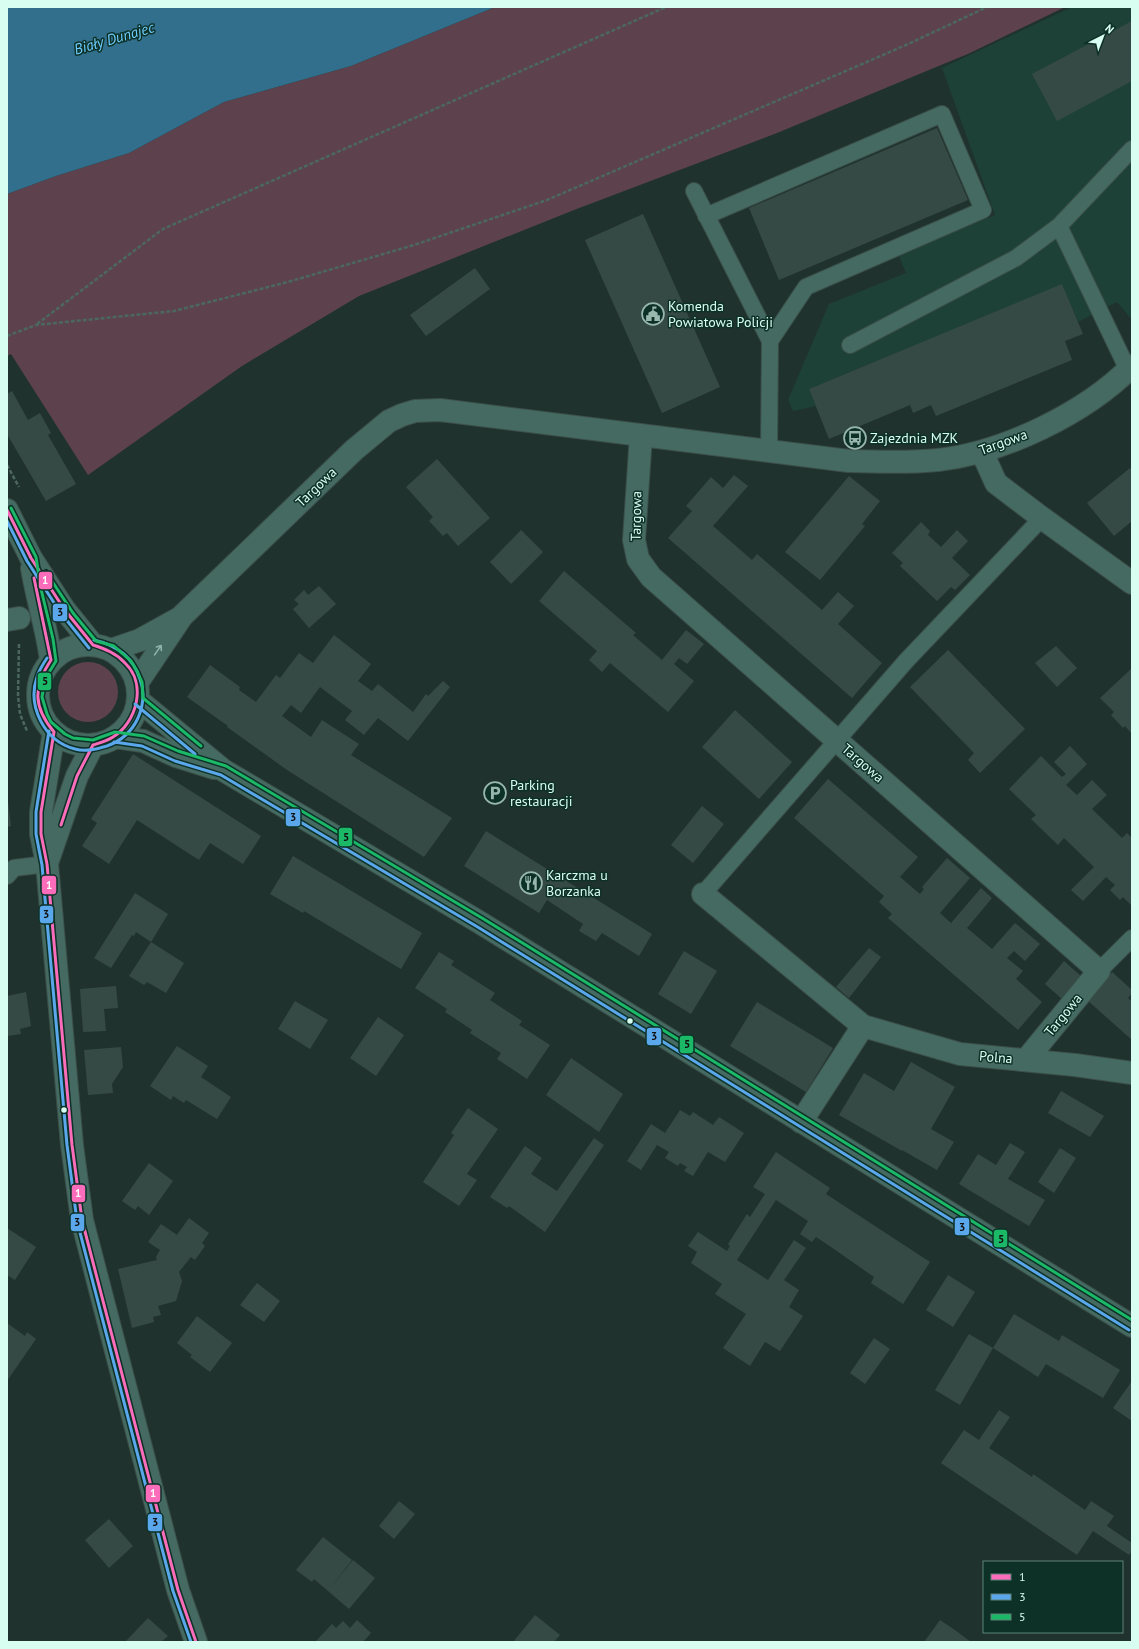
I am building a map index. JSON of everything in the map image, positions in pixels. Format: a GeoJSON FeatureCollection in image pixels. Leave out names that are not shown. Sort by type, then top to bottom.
{"type":"FeatureCollection","features":[{"type":"Feature","properties":{"kind":"street","name":"Targowa"},"geometry":{"type":"LineString","coordinates":[[102,647],[140,640],[182,616],[354,450],[389,421],[415,411],[440,410],[849,461],[901,463],[939,460],[982,452],[1031,433],[1074,411],[1092,399],[1130,368]]}},
{"type":"Feature","properties":{"kind":"street","name":"Targowa"},"geometry":{"type":"LineString","coordinates":[[641,435],[634,540],[638,559],[651,577],[1099,971],[1026,1060]]}},
{"type":"Feature","properties":{"kind":"street"},"geometry":{"type":"LineString","coordinates":[[982,452],[996,483],[1132,583]]}},
{"type":"Feature","properties":{"kind":"street"},"geometry":{"type":"LineString","coordinates":[[7,510],[31,558],[64,609],[102,647],[127,664],[133,673],[137,692],[135,711],[131,721],[124,730],[115,737],[101,743],[93,745],[72,743],[54,732],[42,716],[37,697],[40,677],[51,660],[59,653],[81,645],[102,647]]}},
{"type":"Feature","properties":{"kind":"street"},"geometry":{"type":"LineString","coordinates":[[31,558],[36,590],[48,640],[51,660]]}},
{"type":"Feature","properties":{"kind":"street","name":"Targowa"},"geometry":{"type":"LineString","coordinates":[[137,692],[182,616]]}},
{"type":"Feature","properties":{"kind":"street"},"geometry":{"type":"LineString","coordinates":[[137,692],[223,770],[479,922],[1132,1326]]}},
{"type":"Feature","properties":{"kind":"street"},"geometry":{"type":"LineString","coordinates":[[54,732],[41,812],[41,834],[47,864],[71,1137],[82,1220],[178,1590],[196,1642]]}},
{"type":"Feature","properties":{"kind":"street"},"geometry":{"type":"LineString","coordinates":[[115,737],[143,741],[176,756],[223,770]]}},
{"type":"Feature","properties":{"kind":"street"},"geometry":{"type":"LineString","coordinates":[[47,864],[77,776],[93,745]]}},
{"type":"Feature","properties":{"kind":"street","name":"Polna"},"geometry":{"type":"LineString","coordinates":[[703,894],[863,1026],[960,1054],[1026,1060],[1132,1074]]}},
{"type":"Feature","properties":{"kind":"street"},"geometry":{"type":"LineString","coordinates":[[801,1122],[863,1026]]}},
{"type":"Feature","properties":{"kind":"lane"},"geometry":{"type":"LineString","coordinates":[[706,216],[942,114],[983,210],[806,287],[770,341]]}},
{"type":"Feature","properties":{"kind":"lane"},"geometry":{"type":"LineString","coordinates":[[850,345],[1016,258],[1059,226],[1132,149]]}},
{"type":"Feature","properties":{"kind":"lane"},"geometry":{"type":"LineString","coordinates":[[694,191],[770,341],[769,451]]}},
{"type":"Feature","properties":{"kind":"lane"},"geometry":{"type":"LineString","coordinates":[[1059,226],[1130,368]]}},
{"type":"Feature","properties":{"kind":"lane"},"geometry":{"type":"LineString","coordinates":[[703,894],[906,661],[1042,518]]}},
{"type":"Feature","properties":{"kind":"lane"},"geometry":{"type":"LineString","coordinates":[[7,876],[14,868],[47,864]]}},
{"type":"Feature","properties":{"kind":"lane"},"geometry":{"type":"LineString","coordinates":[[1099,971],[1132,938]]}},
{"type":"Feature","properties":{"kind":"path"},"geometry":{"type":"LineString","coordinates":[[7,336],[36,324],[163,229],[666,7]]}},
{"type":"Feature","properties":{"kind":"path"},"geometry":{"type":"LineString","coordinates":[[36,324],[174,311],[288,282],[414,245],[547,200],[885,54],[986,7]]}},
{"type":"Feature","properties":{"kind":"path"},"geometry":{"type":"LineString","coordinates":[[13,619],[20,714],[29,737]]}},
{"type":"Feature","properties":{"kind":"shaded area"},"geometry":{"type":"Polygon","coordinates":[[[495,7],[1065,7],[970,53],[777,133],[574,210],[359,296],[242,366],[88,475],[11,354],[7,356],[7,194],[56,176],[129,153],[224,102],[351,66],[495,7]]]}},
{"type":"Feature","properties":{"kind":"shaded area"},"geometry":{"type":"Polygon","coordinates":[[[1072,7],[1132,7],[1132,320],[1117,302],[1078,322],[1062,285],[809,389],[816,406],[793,411],[788,400],[829,304],[906,273],[898,254],[995,215],[942,68],[1072,7]]]}},
{"type":"Feature","properties":{"kind":"shaded area"},"geometry":{"type":"Polygon","coordinates":[[[88,662],[105,667],[113,675],[118,692],[113,709],[105,717],[88,722],[71,717],[63,709],[58,692],[63,675],[71,667],[88,662]]]}},
{"type":"Feature","properties":{"kind":"water","name":"Biały Dunajec"},"geometry":{"type":"Polygon","coordinates":[[[7,7],[495,7],[351,66],[224,102],[129,153],[56,176],[7,194],[7,7]]]}},
{"type":"Feature","properties":{"kind":"building"},"geometry":{"type":"Polygon","coordinates":[[[1132,21],[1132,81],[1057,121],[1032,74],[1132,21]]]}},
{"type":"Feature","properties":{"kind":"building"},"geometry":{"type":"Polygon","coordinates":[[[937,128],[968,200],[779,280],[749,208],[937,128]]]}},
{"type":"Feature","properties":{"kind":"building","name":"Komenda Powiatowa Policji"},"geometry":{"type":"Polygon","coordinates":[[[643,214],[720,387],[662,413],[585,240],[643,214]]]}},
{"type":"Feature","properties":{"kind":"building"},"geometry":{"type":"Polygon","coordinates":[[[475,268],[490,289],[426,336],[410,315],[475,268]]]}},
{"type":"Feature","properties":{"kind":"building"},"geometry":{"type":"Polygon","coordinates":[[[1062,284],[1083,334],[1065,341],[1072,360],[936,416],[931,405],[913,413],[910,405],[829,439],[809,389],[1062,284]]]}},
{"type":"Feature","properties":{"kind":"building"},"geometry":{"type":"Polygon","coordinates":[[[12,391],[28,420],[40,413],[51,433],[48,435],[76,484],[46,501],[7,434],[7,394],[12,391]]]}},
{"type":"Feature","properties":{"kind":"building"},"geometry":{"type":"Polygon","coordinates":[[[437,459],[490,518],[458,546],[447,533],[443,536],[429,521],[433,517],[406,487],[437,459]]]}},
{"type":"Feature","properties":{"kind":"building"},"geometry":{"type":"Polygon","coordinates":[[[1130,468],[1132,470],[1132,521],[1114,536],[1087,503],[1130,468]]]}},
{"type":"Feature","properties":{"kind":"building"},"geometry":{"type":"Polygon","coordinates":[[[734,475],[748,486],[713,526],[752,560],[757,554],[822,610],[838,592],[854,606],[838,624],[882,663],[852,698],[668,538],[692,511],[686,506],[711,477],[723,488],[734,475]]]}},
{"type":"Feature","properties":{"kind":"building"},"geometry":{"type":"Polygon","coordinates":[[[849,476],[880,501],[862,524],[865,526],[820,580],[785,552],[849,476]]]}},
{"type":"Feature","properties":{"kind":"building"},"geometry":{"type":"Polygon","coordinates":[[[921,522],[930,531],[928,535],[941,547],[957,530],[968,541],[952,558],[970,575],[955,590],[951,587],[937,601],[900,566],[903,563],[892,553],[921,522]]]}},
{"type":"Feature","properties":{"kind":"building"},"geometry":{"type":"Polygon","coordinates":[[[521,530],[543,552],[511,584],[490,562],[521,530]]]}},
{"type":"Feature","properties":{"kind":"building"},"geometry":{"type":"Polygon","coordinates":[[[564,571],[636,633],[633,635],[662,660],[686,630],[704,644],[687,664],[679,658],[674,664],[694,681],[668,712],[610,663],[602,672],[589,660],[597,651],[539,601],[564,571]]]}},
{"type":"Feature","properties":{"kind":"building"},"geometry":{"type":"Polygon","coordinates":[[[319,586],[336,604],[309,628],[293,609],[299,604],[294,600],[304,590],[308,595],[319,586]]]}},
{"type":"Feature","properties":{"kind":"building"},"geometry":{"type":"Polygon","coordinates":[[[334,635],[371,664],[358,681],[372,691],[378,684],[413,712],[426,694],[428,696],[443,681],[450,687],[408,741],[378,718],[364,735],[345,720],[352,711],[320,687],[301,713],[291,705],[282,716],[311,737],[322,720],[359,744],[351,755],[452,818],[424,857],[287,770],[187,697],[210,665],[240,687],[239,690],[256,702],[276,675],[280,678],[299,653],[313,663],[334,635]]]}},
{"type":"Feature","properties":{"kind":"building"},"geometry":{"type":"Polygon","coordinates":[[[1056,646],[1077,668],[1057,687],[1035,663],[1056,646]]]}},
{"type":"Feature","properties":{"kind":"building"},"geometry":{"type":"Polygon","coordinates":[[[948,650],[1025,729],[980,773],[968,760],[974,753],[910,687],[948,650]]]}},
{"type":"Feature","properties":{"kind":"building"},"geometry":{"type":"Polygon","coordinates":[[[1132,668],[1132,734],[1125,726],[1123,728],[1111,715],[1114,712],[1100,698],[1132,668]]]}},
{"type":"Feature","properties":{"kind":"building"},"geometry":{"type":"Polygon","coordinates":[[[735,710],[792,762],[759,799],[702,747],[735,710]]]}},
{"type":"Feature","properties":{"kind":"building"},"geometry":{"type":"Polygon","coordinates":[[[1070,746],[1087,764],[1066,785],[1077,795],[1092,780],[1107,795],[1092,809],[1122,838],[1127,833],[1132,838],[1131,905],[1123,897],[1120,900],[1110,890],[1115,885],[1106,877],[1083,901],[1071,890],[1094,867],[1064,838],[1058,845],[1031,819],[1036,815],[1009,789],[1041,756],[1062,777],[1066,774],[1054,762],[1070,746]]]}},
{"type":"Feature","properties":{"kind":"building"},"geometry":{"type":"Polygon","coordinates":[[[133,754],[261,836],[243,864],[210,843],[199,860],[137,820],[109,864],[82,846],[97,823],[91,819],[133,754]]]}},
{"type":"Feature","properties":{"kind":"building"},"geometry":{"type":"Polygon","coordinates":[[[828,779],[918,857],[900,877],[920,894],[924,889],[922,887],[947,858],[970,878],[940,913],[951,923],[981,888],[992,898],[967,928],[992,949],[1015,923],[1040,944],[1025,961],[1014,951],[1007,958],[1023,971],[1016,979],[1042,1002],[1018,1030],[888,918],[892,914],[879,902],[884,896],[794,818],[828,779]]]}},
{"type":"Feature","properties":{"kind":"building"},"geometry":{"type":"Polygon","coordinates":[[[8,801],[11,826],[7,827],[7,802],[8,801]]]}},
{"type":"Feature","properties":{"kind":"building"},"geometry":{"type":"Polygon","coordinates":[[[702,806],[724,824],[693,863],[671,845],[702,806]]]}},
{"type":"Feature","properties":{"kind":"building","name":"Karczma u Borzanka"},"geometry":{"type":"Polygon","coordinates":[[[486,831],[652,934],[639,956],[602,933],[596,941],[579,931],[583,924],[547,900],[539,913],[464,866],[486,831]]]}},
{"type":"Feature","properties":{"kind":"building"},"geometry":{"type":"Polygon","coordinates":[[[293,856],[422,933],[401,969],[304,911],[303,913],[270,894],[293,856]]]}},
{"type":"Feature","properties":{"kind":"building"},"geometry":{"type":"Polygon","coordinates":[[[135,893],[168,914],[151,942],[136,932],[134,936],[132,935],[111,968],[94,958],[135,893]]]}},
{"type":"Feature","properties":{"kind":"building"},"geometry":{"type":"Polygon","coordinates":[[[151,942],[184,963],[166,993],[147,982],[144,985],[129,976],[151,942]]]}},
{"type":"Feature","properties":{"kind":"building"},"geometry":{"type":"Polygon","coordinates":[[[869,948],[881,957],[849,998],[836,987],[869,948]]]}},
{"type":"Feature","properties":{"kind":"building"},"geometry":{"type":"Polygon","coordinates":[[[684,951],[717,971],[691,1014],[658,994],[684,951]]]}},
{"type":"Feature","properties":{"kind":"building"},"geometry":{"type":"Polygon","coordinates":[[[439,952],[454,961],[451,965],[495,993],[490,1000],[522,1021],[519,1025],[550,1045],[527,1079],[497,1059],[501,1053],[470,1033],[472,1030],[445,1012],[447,1009],[415,988],[439,952]]]}},
{"type":"Feature","properties":{"kind":"building"},"geometry":{"type":"Polygon","coordinates":[[[1064,961],[1082,977],[1062,999],[1045,984],[1064,961]]]}},
{"type":"Feature","properties":{"kind":"building"},"geometry":{"type":"Polygon","coordinates":[[[1112,972],[1132,990],[1132,993],[1128,998],[1132,1002],[1132,1040],[1087,1000],[1112,972]]]}},
{"type":"Feature","properties":{"kind":"building"},"geometry":{"type":"Polygon","coordinates":[[[116,986],[118,1008],[104,1009],[106,1031],[83,1032],[80,989],[116,986]]]}},
{"type":"Feature","properties":{"kind":"building"},"geometry":{"type":"Polygon","coordinates":[[[26,992],[31,1026],[20,1029],[21,1034],[7,1036],[7,996],[26,992]]]}},
{"type":"Feature","properties":{"kind":"building"},"geometry":{"type":"Polygon","coordinates":[[[295,1001],[328,1020],[310,1049],[278,1029],[295,1001]]]}},
{"type":"Feature","properties":{"kind":"building"},"geometry":{"type":"Polygon","coordinates":[[[757,1002],[833,1048],[806,1092],[730,1046],[757,1002]]]}},
{"type":"Feature","properties":{"kind":"building"},"geometry":{"type":"Polygon","coordinates":[[[378,1017],[404,1035],[376,1076],[350,1058],[378,1017]]]}},
{"type":"Feature","properties":{"kind":"building"},"geometry":{"type":"Polygon","coordinates":[[[177,1046],[208,1066],[201,1077],[231,1097],[217,1119],[186,1100],[184,1103],[173,1096],[171,1100],[150,1086],[177,1046]]]}},
{"type":"Feature","properties":{"kind":"building"},"geometry":{"type":"Polygon","coordinates":[[[121,1047],[123,1067],[112,1084],[113,1093],[88,1095],[84,1050],[121,1047]]]}},
{"type":"Feature","properties":{"kind":"building"},"geometry":{"type":"Polygon","coordinates":[[[571,1058],[623,1094],[599,1132],[546,1095],[571,1058]]]}},
{"type":"Feature","properties":{"kind":"building"},"geometry":{"type":"Polygon","coordinates":[[[911,1062],[955,1087],[931,1129],[954,1142],[937,1170],[839,1115],[864,1073],[894,1091],[911,1062]]]}},
{"type":"Feature","properties":{"kind":"building"},"geometry":{"type":"Polygon","coordinates":[[[1061,1091],[1104,1116],[1090,1137],[1048,1113],[1061,1091]]]}},
{"type":"Feature","properties":{"kind":"building"},"geometry":{"type":"Polygon","coordinates":[[[468,1108],[498,1129],[467,1174],[477,1180],[459,1206],[423,1182],[454,1135],[451,1133],[468,1108]]]}},
{"type":"Feature","properties":{"kind":"building"},"geometry":{"type":"Polygon","coordinates":[[[680,1110],[690,1116],[693,1112],[713,1125],[719,1117],[744,1133],[725,1162],[708,1152],[693,1176],[684,1171],[687,1167],[680,1163],[678,1166],[665,1158],[669,1152],[657,1145],[641,1170],[627,1161],[651,1124],[665,1133],[680,1110]]]}},
{"type":"Feature","properties":{"kind":"building"},"geometry":{"type":"Polygon","coordinates":[[[594,1138],[604,1145],[545,1232],[509,1206],[507,1208],[490,1197],[525,1146],[542,1158],[531,1174],[557,1191],[594,1138]]]}},
{"type":"Feature","properties":{"kind":"building"},"geometry":{"type":"Polygon","coordinates":[[[1010,1143],[1025,1152],[1008,1179],[1045,1200],[1029,1226],[959,1184],[978,1154],[996,1165],[1010,1143]]]}},
{"type":"Feature","properties":{"kind":"building"},"geometry":{"type":"Polygon","coordinates":[[[1060,1148],[1076,1158],[1054,1193],[1038,1182],[1060,1148]]]}},
{"type":"Feature","properties":{"kind":"building"},"geometry":{"type":"Polygon","coordinates":[[[776,1152],[830,1188],[826,1194],[930,1262],[903,1304],[871,1283],[874,1277],[831,1247],[816,1237],[812,1242],[800,1234],[808,1221],[776,1200],[737,1260],[768,1280],[794,1240],[806,1248],[784,1280],[799,1290],[789,1307],[803,1316],[780,1351],[765,1342],[750,1366],[723,1348],[746,1314],[715,1294],[722,1284],[691,1263],[697,1252],[688,1246],[698,1232],[727,1251],[730,1246],[728,1244],[747,1214],[750,1217],[765,1194],[753,1187],[776,1152]]]}},
{"type":"Feature","properties":{"kind":"building"},"geometry":{"type":"Polygon","coordinates":[[[149,1163],[173,1181],[149,1215],[138,1206],[135,1210],[122,1201],[149,1163]]]}},
{"type":"Feature","properties":{"kind":"building"},"geometry":{"type":"Polygon","coordinates":[[[189,1218],[209,1233],[202,1243],[205,1246],[195,1260],[191,1257],[179,1272],[182,1281],[176,1301],[158,1306],[161,1315],[153,1317],[154,1322],[132,1328],[118,1269],[157,1260],[156,1257],[160,1250],[148,1242],[161,1224],[177,1235],[189,1218]]]}},
{"type":"Feature","properties":{"kind":"building"},"geometry":{"type":"Polygon","coordinates":[[[7,1228],[36,1247],[15,1280],[7,1275],[7,1228]]]}},
{"type":"Feature","properties":{"kind":"building"},"geometry":{"type":"Polygon","coordinates":[[[948,1275],[975,1292],[953,1327],[926,1310],[948,1275]]]}},
{"type":"Feature","properties":{"kind":"building"},"geometry":{"type":"Polygon","coordinates":[[[257,1283],[280,1301],[264,1322],[240,1305],[257,1283]]]}},
{"type":"Feature","properties":{"kind":"building"},"geometry":{"type":"Polygon","coordinates":[[[1014,1314],[1059,1341],[1062,1335],[1120,1370],[1103,1398],[1046,1364],[1038,1377],[993,1348],[1014,1314]]]}},
{"type":"Feature","properties":{"kind":"building"},"geometry":{"type":"Polygon","coordinates":[[[197,1316],[232,1343],[210,1372],[190,1357],[192,1355],[177,1343],[197,1316]]]}},
{"type":"Feature","properties":{"kind":"building"},"geometry":{"type":"Polygon","coordinates":[[[7,1323],[25,1336],[27,1332],[36,1339],[7,1381],[7,1323]]]}},
{"type":"Feature","properties":{"kind":"building"},"geometry":{"type":"Polygon","coordinates":[[[969,1334],[993,1348],[960,1405],[935,1390],[969,1334]]]}},
{"type":"Feature","properties":{"kind":"building"},"geometry":{"type":"Polygon","coordinates":[[[874,1338],[890,1349],[865,1384],[850,1373],[874,1338]]]}},
{"type":"Feature","properties":{"kind":"building"},"geometry":{"type":"Polygon","coordinates":[[[1132,1381],[1132,1421],[1113,1408],[1132,1381]]]}},
{"type":"Feature","properties":{"kind":"building"},"geometry":{"type":"Polygon","coordinates":[[[999,1410],[1010,1417],[989,1448],[1032,1477],[1033,1474],[1085,1510],[1091,1501],[1114,1516],[1107,1526],[1132,1543],[1132,1551],[1129,1555],[1093,1531],[1077,1555],[941,1463],[964,1430],[979,1440],[999,1410]]]}},
{"type":"Feature","properties":{"kind":"building"},"geometry":{"type":"Polygon","coordinates":[[[399,1501],[415,1514],[394,1539],[379,1526],[399,1501]]]}},
{"type":"Feature","properties":{"kind":"building"},"geometry":{"type":"Polygon","coordinates":[[[109,1519],[133,1546],[109,1568],[85,1540],[109,1519]]]}},
{"type":"Feature","properties":{"kind":"building"},"geometry":{"type":"Polygon","coordinates":[[[323,1537],[352,1560],[330,1588],[353,1560],[375,1578],[349,1609],[314,1579],[312,1582],[296,1570],[323,1537]]]}},
{"type":"Feature","properties":{"kind":"building"},"geometry":{"type":"Polygon","coordinates":[[[535,1615],[560,1635],[554,1642],[513,1642],[535,1615]]]}},
{"type":"Feature","properties":{"kind":"building"},"geometry":{"type":"Polygon","coordinates":[[[148,1618],[168,1636],[161,1642],[125,1642],[148,1618]]]}},
{"type":"Feature","properties":{"kind":"building"},"geometry":{"type":"Polygon","coordinates":[[[357,1620],[371,1633],[363,1642],[315,1642],[332,1624],[336,1628],[343,1621],[350,1628],[357,1620]]]}},
{"type":"Feature","properties":{"kind":"building"},"geometry":{"type":"Polygon","coordinates":[[[940,1620],[955,1630],[971,1642],[924,1642],[940,1620]]]}},
{"type":"Feature","properties":{"kind":"transit line","name":"5"},"geometry":{"type":"LineString","coordinates":[[11,508],[36,557],[41,589],[53,639],[56,661],[45,679],[42,697],[51,722],[65,734],[73,738],[93,740],[115,732],[144,736],[178,751],[226,766],[482,918],[1132,1320]]}},
{"type":"Feature","properties":{"kind":"transit line","name":"1"},"geometry":{"type":"LineString","coordinates":[[7,510],[31,558],[64,609],[93,645]]}},
{"type":"Feature","properties":{"kind":"transit line","name":"3"},"geometry":{"type":"LineString","coordinates":[[7,521],[27,561],[60,612],[89,648]]}},
{"type":"Feature","properties":{"kind":"transit line","name":"5"},"geometry":{"type":"LineString","coordinates":[[46,572],[73,613],[96,641],[114,646],[131,661],[142,682],[143,698],[201,746]]}},
{"type":"Feature","properties":{"kind":"transit line","name":"1"},"geometry":{"type":"LineString","coordinates":[[34,578],[51,660]]}},
{"type":"Feature","properties":{"kind":"transit line","name":"3"},"geometry":{"type":"LineString","coordinates":[[47,658],[40,669],[34,688],[36,710],[47,730],[64,745],[75,749],[87,750],[107,746],[121,738],[136,723],[142,704],[142,684],[133,664],[123,653],[109,645],[94,640]]}},
{"type":"Feature","properties":{"kind":"transit line","name":"1"},"geometry":{"type":"LineString","coordinates":[[93,645],[114,654],[125,663],[132,672],[136,681],[137,692],[133,713],[128,722],[111,738],[93,745]]}},
{"type":"Feature","properties":{"kind":"transit line","name":"1"},"geometry":{"type":"LineString","coordinates":[[51,660],[41,679],[38,697],[42,714],[54,732]]}},
{"type":"Feature","properties":{"kind":"transit line","name":"3"},"geometry":{"type":"LineString","coordinates":[[135,704],[195,754]]}},
{"type":"Feature","properties":{"kind":"transit line","name":"3"},"geometry":{"type":"LineString","coordinates":[[49,731],[36,812],[36,834],[42,865],[67,1145],[77,1221],[173,1591],[191,1642]]}},
{"type":"Feature","properties":{"kind":"transit line","name":"1"},"geometry":{"type":"LineString","coordinates":[[54,732],[41,812],[41,834],[47,864],[72,1145],[82,1220],[178,1590],[196,1642]]}},
{"type":"Feature","properties":{"kind":"transit line","name":"3"},"geometry":{"type":"LineString","coordinates":[[114,742],[142,746],[175,761],[221,775],[476,926],[1129,1330]]}},
{"type":"Feature","properties":{"kind":"transit line","name":"1"},"geometry":{"type":"LineString","coordinates":[[61,825],[77,776],[93,745]]}},
{"type":"Feature","properties":{"kind":"place","name":"Komenda Powiatowa Policji"},"geometry":{"type":"Point","coordinates":[653,314]}},
{"type":"Feature","properties":{"kind":"place","name":"Zajezdnia MZK"},"geometry":{"type":"Point","coordinates":[855,438]}},
{"type":"Feature","properties":{"kind":"place","name":"Parking restauracji"},"geometry":{"type":"Point","coordinates":[495,793]}},
{"type":"Feature","properties":{"kind":"place","name":"Karczma u Borzanka"},"geometry":{"type":"Point","coordinates":[531,883]}}]}
